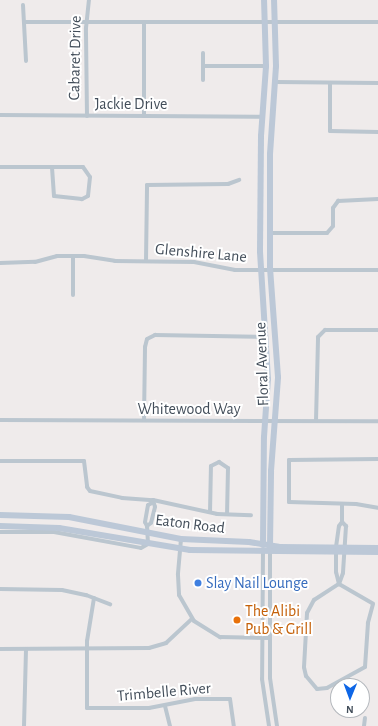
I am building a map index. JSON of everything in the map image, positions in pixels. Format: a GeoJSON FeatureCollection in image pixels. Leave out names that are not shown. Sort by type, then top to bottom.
{"type":"FeatureCollection","features":[{"type":"Feature","properties":{"kind":"street","name":"Cabaret Drive"},"geometry":{"type":"LineString","coordinates":[[87,116],[86,22],[89,0]]}},
{"type":"Feature","properties":{"kind":"street","name":"Floral Avenue"},"geometry":{"type":"LineString","coordinates":[[264,0],[266,66],[262,117],[261,270],[267,337],[268,379],[265,421],[262,638],[263,693],[269,726]]}},
{"type":"Feature","properties":{"kind":"street","name":"Floral Avenue"},"geometry":{"type":"LineString","coordinates":[[274,0],[276,22],[276,82],[270,154],[270,269],[278,364],[271,471],[270,638],[271,692],[277,726]]}},
{"type":"Feature","properties":{"kind":"street"},"geometry":{"type":"LineString","coordinates":[[23,5],[26,61]]}},
{"type":"Feature","properties":{"kind":"street"},"geometry":{"type":"LineString","coordinates":[[24,22],[378,22]]}},
{"type":"Feature","properties":{"kind":"street"},"geometry":{"type":"LineString","coordinates":[[144,22],[144,116]]}},
{"type":"Feature","properties":{"kind":"street"},"geometry":{"type":"LineString","coordinates":[[203,53],[203,80]]}},
{"type":"Feature","properties":{"kind":"street"},"geometry":{"type":"LineString","coordinates":[[203,66],[266,66]]}},
{"type":"Feature","properties":{"kind":"street"},"geometry":{"type":"LineString","coordinates":[[276,82],[378,82]]}},
{"type":"Feature","properties":{"kind":"street"},"geometry":{"type":"LineString","coordinates":[[330,83],[330,131],[378,132]]}},
{"type":"Feature","properties":{"kind":"street","name":"Jackie Drive"},"geometry":{"type":"LineString","coordinates":[[0,115],[262,117]]}},
{"type":"Feature","properties":{"kind":"street"},"geometry":{"type":"LineString","coordinates":[[0,167],[52,167],[87,169],[90,176],[88,196],[82,199],[54,196],[52,167]]}},
{"type":"Feature","properties":{"kind":"street"},"geometry":{"type":"LineString","coordinates":[[146,261],[147,185],[228,184],[239,180]]}},
{"type":"Feature","properties":{"kind":"street"},"geometry":{"type":"LineString","coordinates":[[270,233],[327,233],[333,226],[333,208],[338,201],[378,199]]}},
{"type":"Feature","properties":{"kind":"street","name":"Glenshire Lane"},"geometry":{"type":"LineString","coordinates":[[0,263],[22,263],[57,256],[73,256],[146,261],[194,262],[226,270],[378,270]]}},
{"type":"Feature","properties":{"kind":"street"},"geometry":{"type":"LineString","coordinates":[[73,256],[73,295]]}},
{"type":"Feature","properties":{"kind":"street"},"geometry":{"type":"LineString","coordinates":[[316,421],[317,342],[321,333],[325,330],[378,330]]}},
{"type":"Feature","properties":{"kind":"street"},"geometry":{"type":"LineString","coordinates":[[144,420],[145,347],[147,339],[155,335],[267,337]]}},
{"type":"Feature","properties":{"kind":"street","name":"Whitewood Way"},"geometry":{"type":"LineString","coordinates":[[0,420],[378,421]]}},
{"type":"Feature","properties":{"kind":"street"},"geometry":{"type":"LineString","coordinates":[[378,459],[289,460],[289,502],[342,504],[378,508]]}},
{"type":"Feature","properties":{"kind":"street"},"geometry":{"type":"LineString","coordinates":[[0,461],[84,461],[87,487],[90,491],[122,498],[210,512],[251,515]]}},
{"type":"Feature","properties":{"kind":"street"},"geometry":{"type":"LineString","coordinates":[[210,512],[211,466],[219,462],[228,468],[227,514]]}},
{"type":"Feature","properties":{"kind":"street"},"geometry":{"type":"LineString","coordinates":[[148,544],[147,529],[151,523],[155,507],[153,502]]}},
{"type":"Feature","properties":{"kind":"street"},"geometry":{"type":"LineString","coordinates":[[342,504],[342,522],[346,526],[343,573],[339,584],[314,600],[307,613],[304,667],[306,676],[317,689],[327,688],[365,667],[368,622],[373,604],[339,584],[336,572],[336,550],[338,526],[342,522]]}},
{"type":"Feature","properties":{"kind":"street","name":"Eaton Road"},"geometry":{"type":"LineString","coordinates":[[0,515],[69,517],[147,529],[181,539],[263,545],[270,549]]}},
{"type":"Feature","properties":{"kind":"street","name":"Eaton Road"},"geometry":{"type":"LineString","coordinates":[[0,526],[59,528],[180,549],[263,552],[270,549],[336,550],[378,548]]}},
{"type":"Feature","properties":{"kind":"street","name":"Eaton Road"},"geometry":{"type":"LineString","coordinates":[[0,532],[54,532],[141,548],[148,544]]}},
{"type":"Feature","properties":{"kind":"street"},"geometry":{"type":"LineString","coordinates":[[181,539],[179,595],[192,619],[220,637],[270,638]]}},
{"type":"Feature","properties":{"kind":"street"},"geometry":{"type":"LineString","coordinates":[[344,549],[378,552]]}},
{"type":"Feature","properties":{"kind":"street"},"geometry":{"type":"LineString","coordinates":[[0,589],[54,589],[94,598],[110,604]]}},
{"type":"Feature","properties":{"kind":"street"},"geometry":{"type":"LineString","coordinates":[[87,650],[94,598]]}},
{"type":"Feature","properties":{"kind":"street"},"geometry":{"type":"LineString","coordinates":[[0,649],[87,650],[158,647],[173,638],[192,619]]}},
{"type":"Feature","properties":{"kind":"street"},"geometry":{"type":"LineString","coordinates":[[24,726],[26,649]]}},
{"type":"Feature","properties":{"kind":"street","name":"Trimbelle River"},"geometry":{"type":"LineString","coordinates":[[87,650],[87,708],[165,706],[194,699],[230,699],[234,726]]}},
{"type":"Feature","properties":{"kind":"street"},"geometry":{"type":"LineString","coordinates":[[165,706],[170,726]]}},
{"type":"Feature","properties":{"kind":"street"},"geometry":{"type":"LineString","coordinates":[[364,726],[365,718]]}},
{"type":"Feature","properties":{"kind":"place","name":"Slay Nail Lounge"},"geometry":{"type":"Point","coordinates":[198,583]}},
{"type":"Feature","properties":{"kind":"place","name":"The Alibi Pub & Grill"},"geometry":{"type":"Point","coordinates":[237,620]}}]}
